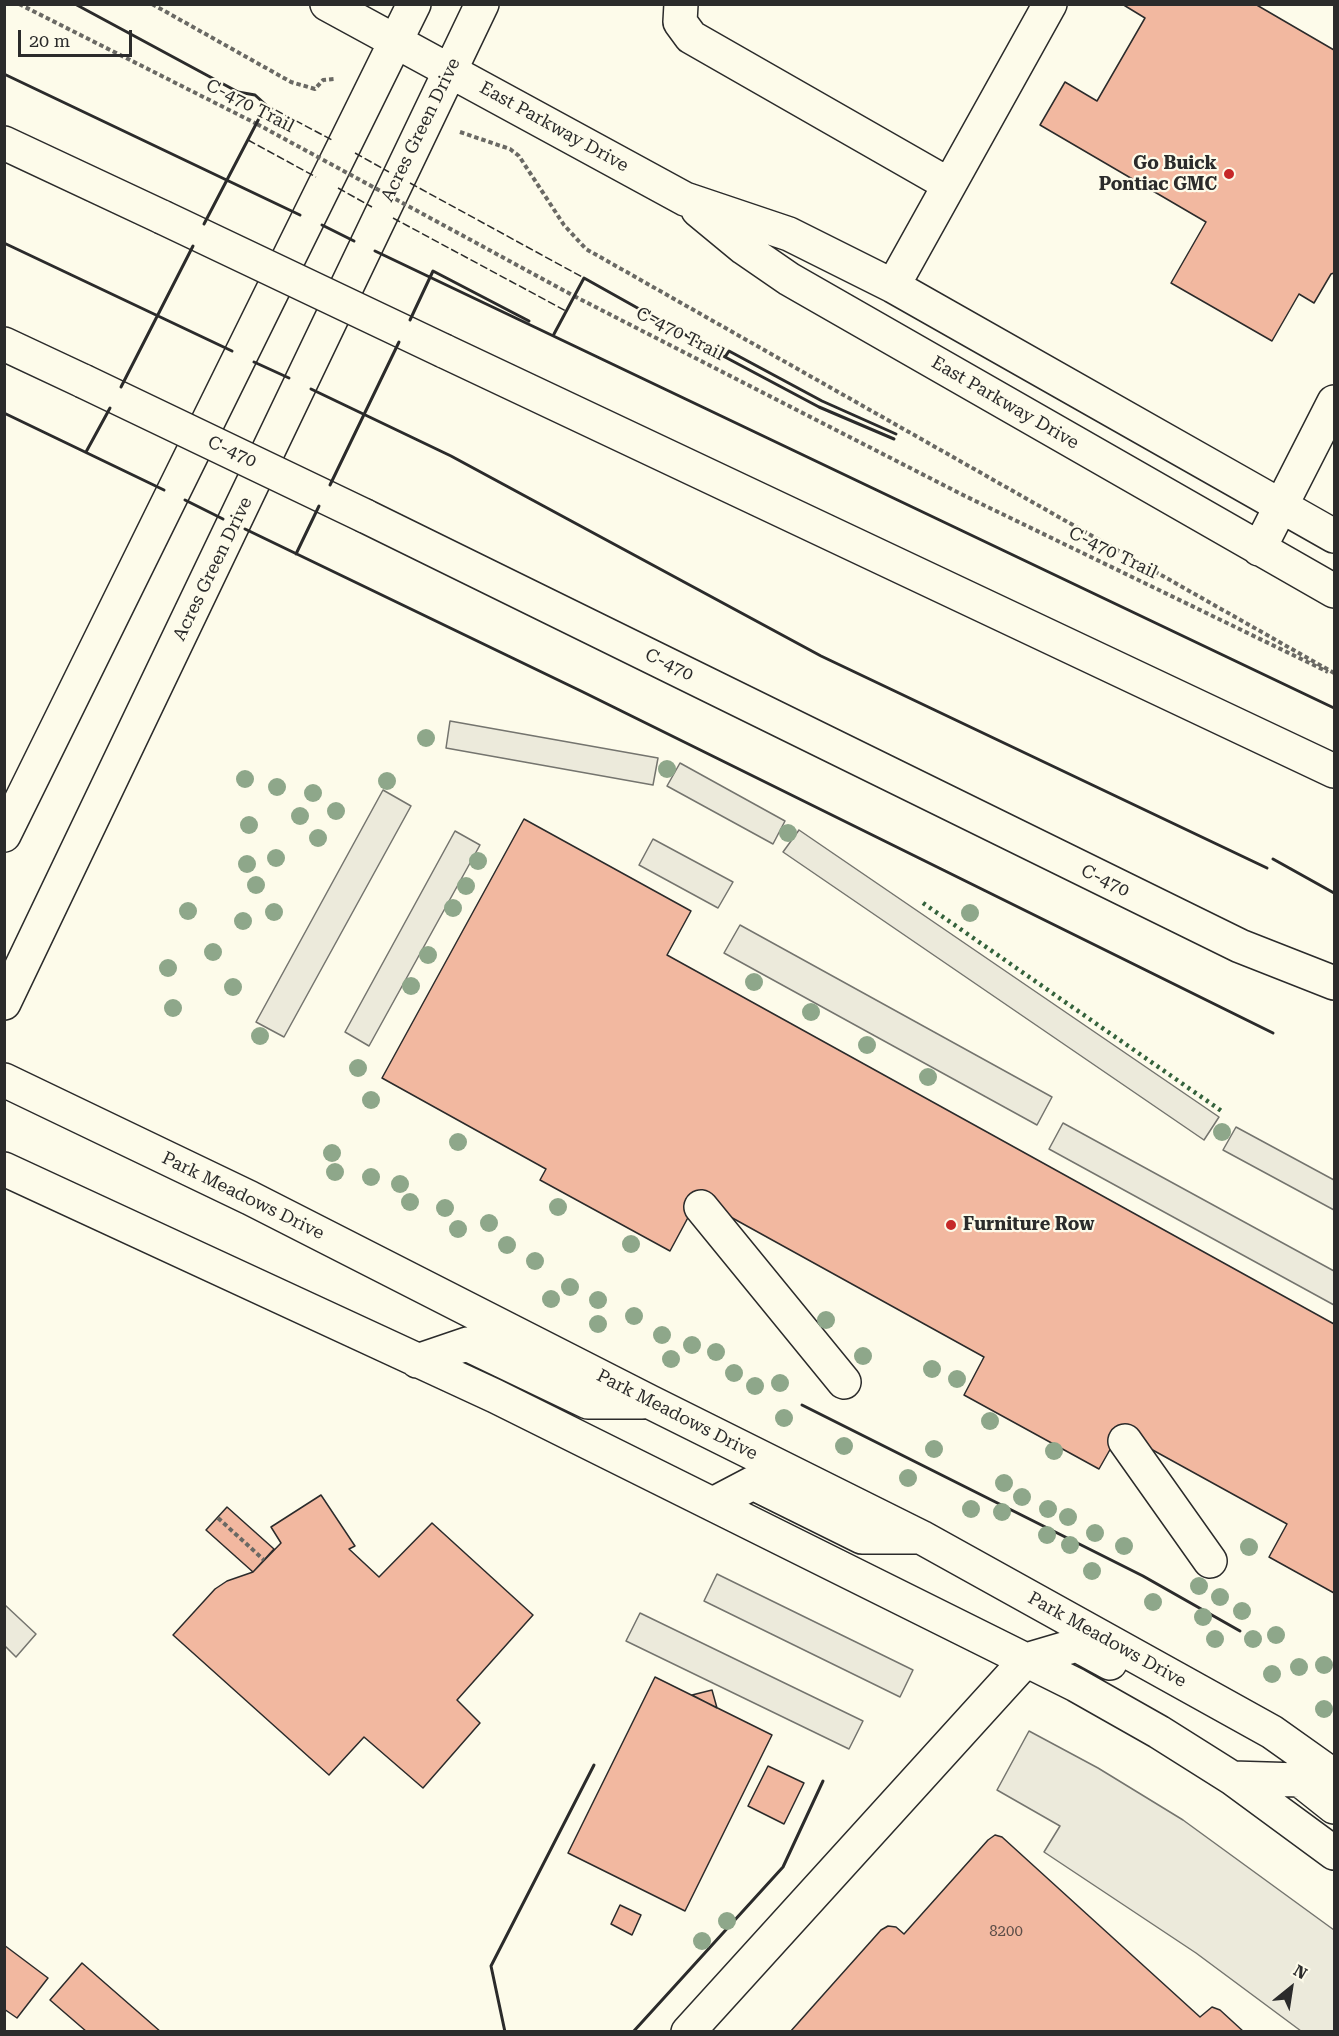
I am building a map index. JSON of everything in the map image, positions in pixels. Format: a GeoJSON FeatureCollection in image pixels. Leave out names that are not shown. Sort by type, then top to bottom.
{"type":"FeatureCollection","features":[{"type":"Feature","properties":{"kind":"main road","name":"East Parkway Drive"},"geometry":{"type":"LineString","coordinates":[[327,4],[685,199],[789,234],[893,286],[1335,536]]}},
{"type":"Feature","properties":{"kind":"main road"},"geometry":{"type":"LineString","coordinates":[[4,835],[414,4]]}},
{"type":"Feature","properties":{"kind":"main road","name":"Acres Green Drive"},"geometry":{"type":"LineString","coordinates":[[4,1004],[482,4]]}},
{"type":"Feature","properties":{"kind":"main road"},"geometry":{"type":"LineString","coordinates":[[681,4],[680,22],[691,37],[948,184]]}},
{"type":"Feature","properties":{"kind":"main road"},"geometry":{"type":"LineString","coordinates":[[893,286],[1050,4]]}},
{"type":"Feature","properties":{"kind":"main road"},"geometry":{"type":"LineString","coordinates":[[4,143],[1335,771]]}},
{"type":"Feature","properties":{"kind":"main road","name":"East Parkway Drive"},"geometry":{"type":"LineString","coordinates":[[685,199],[744,248],[789,279],[1335,591]]}},
{"type":"Feature","properties":{"kind":"main road","name":"C-470"},"geometry":{"type":"LineString","coordinates":[[4,344],[365,516],[1240,946],[1335,983]]}},
{"type":"Feature","properties":{"kind":"main road"},"geometry":{"type":"LineString","coordinates":[[1259,549],[1335,402]]}},
{"type":"Feature","properties":{"kind":"main road","name":"Park Meadows Drive"},"geometry":{"type":"LineString","coordinates":[[4,1080],[250,1198],[921,1537],[1272,1732],[1335,1776]]}},
{"type":"Feature","properties":{"kind":"main road"},"geometry":{"type":"LineString","coordinates":[[4,1169],[417,1361],[713,1504],[1026,1660],[1159,1732],[1232,1778],[1335,1853]]}},
{"type":"Feature","properties":{"kind":"main road"},"geometry":{"type":"LineString","coordinates":[[701,1207],[844,1382]]}},
{"type":"Feature","properties":{"kind":"main road"},"geometry":{"type":"LineString","coordinates":[[417,1361],[467,1344],[588,1402],[650,1402]]}},
{"type":"Feature","properties":{"kind":"main road"},"geometry":{"type":"LineString","coordinates":[[1125,1441],[1210,1561]]}},
{"type":"Feature","properties":{"kind":"main road"},"geometry":{"type":"LineString","coordinates":[[713,1504],[753,1483],[862,1537],[921,1537]]}},
{"type":"Feature","properties":{"kind":"main road"},"geometry":{"type":"LineString","coordinates":[[688,2031],[1026,1660],[1077,1645],[1215,1723],[1272,1732]]}},
{"type":"Feature","properties":{"kind":"main road"},"geometry":{"type":"LineString","coordinates":[[1232,1778],[1300,1780],[1335,1807]]}},
{"type":"Feature","properties":{"kind":"path","name":"C-470 Trail"},"geometry":{"type":"LineString","coordinates":[[19,4],[256,124],[574,296],[963,495],[1335,674]]}},
{"type":"Feature","properties":{"kind":"path"},"geometry":{"type":"LineString","coordinates":[[152,4],[291,82],[315,89],[322,80],[334,79]]}},
{"type":"Feature","properties":{"kind":"path"},"geometry":{"type":"LineString","coordinates":[[459,131],[510,148],[519,156],[564,225],[586,249],[1335,674]]}},
{"type":"Feature","properties":{"kind":"path"},"geometry":{"type":"LineString","coordinates":[[218,1518],[264,1560]]}},
{"type":"Feature","properties":{"kind":"shaded area"},"geometry":{"type":"Polygon","coordinates":[[[450,721],[658,758],[653,785],[446,748],[450,721]]]}},
{"type":"Feature","properties":{"kind":"shaded area"},"geometry":{"type":"Polygon","coordinates":[[[680,763],[785,821],[773,844],[667,786],[680,763]]]}},
{"type":"Feature","properties":{"kind":"shaded area"},"geometry":{"type":"Polygon","coordinates":[[[383,790],[411,806],[284,1037],[256,1022],[383,790]]]}},
{"type":"Feature","properties":{"kind":"shaded area"},"geometry":{"type":"Polygon","coordinates":[[[799,830],[1219,1117],[1204,1140],[783,852],[799,830]]]}},
{"type":"Feature","properties":{"kind":"shaded area"},"geometry":{"type":"Polygon","coordinates":[[[455,831],[480,845],[369,1046],[345,1032],[455,831]]]}},
{"type":"Feature","properties":{"kind":"shaded area"},"geometry":{"type":"Polygon","coordinates":[[[653,839],[733,882],[718,908],[639,865],[653,839]]]}},
{"type":"Feature","properties":{"kind":"shaded area"},"geometry":{"type":"Polygon","coordinates":[[[740,925],[1052,1097],[1037,1125],[724,953],[740,925]]]}},
{"type":"Feature","properties":{"kind":"shaded area"},"geometry":{"type":"Polygon","coordinates":[[[1063,1123],[1334,1271],[1334,1305],[1049,1149],[1063,1123]]]}},
{"type":"Feature","properties":{"kind":"shaded area"},"geometry":{"type":"Polygon","coordinates":[[[1236,1127],[1334,1180],[1334,1210],[1223,1150],[1236,1127]]]}},
{"type":"Feature","properties":{"kind":"shaded area"},"geometry":{"type":"Polygon","coordinates":[[[717,1574],[913,1670],[900,1697],[704,1601],[717,1574]]]}},
{"type":"Feature","properties":{"kind":"shaded area"},"geometry":{"type":"Polygon","coordinates":[[[5,1605],[36,1634],[16,1657],[5,1646],[5,1605]]]}},
{"type":"Feature","properties":{"kind":"shaded area"},"geometry":{"type":"Polygon","coordinates":[[[640,1613],[863,1721],[849,1749],[626,1641],[640,1613]]]}},
{"type":"Feature","properties":{"kind":"shaded area"},"geometry":{"type":"Polygon","coordinates":[[[1029,1731],[1098,1768],[1183,1820],[1334,1930],[1334,2031],[1301,2031],[1196,1953],[1044,1852],[1060,1826],[997,1790],[1029,1731]]]}},
{"type":"Feature","properties":{"kind":"building","name":"Go Buick Pontiac GMC"},"geometry":{"type":"Polygon","coordinates":[[[1122,4],[1255,4],[1334,50],[1334,273],[1331,274],[1314,303],[1299,294],[1272,341],[1171,283],[1206,222],[1040,125],[1065,82],[1097,101],[1145,18],[1122,4]]]}},
{"type":"Feature","properties":{"kind":"building","name":"Furniture Row"},"geometry":{"type":"Polygon","coordinates":[[[524,819],[691,911],[667,955],[1334,1324],[1334,1593],[1269,1557],[1287,1524],[1120,1432],[1099,1469],[964,1395],[984,1357],[698,1199],[670,1251],[540,1180],[546,1169],[382,1078],[524,819]]]}},
{"type":"Feature","properties":{"kind":"building"},"geometry":{"type":"Polygon","coordinates":[[[321,1495],[355,1546],[349,1549],[379,1577],[432,1523],[533,1615],[457,1700],[480,1723],[423,1788],[364,1737],[329,1775],[173,1635],[215,1589],[227,1581],[253,1572],[281,1543],[271,1527],[321,1495]]]}},
{"type":"Feature","properties":{"kind":"building"},"geometry":{"type":"Polygon","coordinates":[[[227,1507],[274,1549],[253,1572],[206,1530],[227,1507]]]}},
{"type":"Feature","properties":{"kind":"building"},"geometry":{"type":"Polygon","coordinates":[[[655,1677],[772,1735],[685,1911],[568,1853],[655,1677]]]}},
{"type":"Feature","properties":{"kind":"building"},"geometry":{"type":"Polygon","coordinates":[[[712,1690],[717,1708],[692,1695],[712,1690]]]}},
{"type":"Feature","properties":{"kind":"building"},"geometry":{"type":"Polygon","coordinates":[[[768,1766],[804,1783],[784,1824],[748,1806],[768,1766]]]}},
{"type":"Feature","properties":{"kind":"building"},"geometry":{"type":"Polygon","coordinates":[[[995,1835],[1002,1837],[1200,2017],[1212,2007],[1220,2010],[1244,2032],[790,2032],[881,1930],[888,1926],[896,1927],[904,1934],[995,1835]]]}},
{"type":"Feature","properties":{"kind":"building"},"geometry":{"type":"Polygon","coordinates":[[[620,1905],[641,1915],[632,1935],[611,1924],[620,1905]]]}},
{"type":"Feature","properties":{"kind":"building"},"geometry":{"type":"Polygon","coordinates":[[[4,1945],[48,1978],[17,2018],[4,2009],[4,1945]]]}},
{"type":"Feature","properties":{"kind":"building"},"geometry":{"type":"Polygon","coordinates":[[[82,1963],[161,2032],[87,2032],[50,2000],[82,1963]]]}},
{"type":"Feature","properties":{"kind":"hedge"},"geometry":{"type":"LineString","coordinates":[[923,903],[1223,1112]]}},
{"type":"Feature","properties":{"kind":"fence"},"geometry":{"type":"LineString","coordinates":[[266,105],[334,141]]}},
{"type":"Feature","properties":{"kind":"fence"},"geometry":{"type":"LineString","coordinates":[[248,140],[316,177]]}},
{"type":"Feature","properties":{"kind":"fence"},"geometry":{"type":"LineString","coordinates":[[355,153],[389,172]]}},
{"type":"Feature","properties":{"kind":"fence"},"geometry":{"type":"LineString","coordinates":[[410,183],[584,278]]}},
{"type":"Feature","properties":{"kind":"fence"},"geometry":{"type":"LineString","coordinates":[[338,188],[372,207]]}},
{"type":"Feature","properties":{"kind":"fence"},"geometry":{"type":"LineString","coordinates":[[393,218],[566,311]]}},
{"type":"Feature","properties":{"kind":"wall"},"geometry":{"type":"LineString","coordinates":[[75,4],[238,92],[255,95],[266,105],[204,224]]}},
{"type":"Feature","properties":{"kind":"wall"},"geometry":{"type":"LineString","coordinates":[[4,74],[300,215]]}},
{"type":"Feature","properties":{"kind":"wall"},"geometry":{"type":"LineString","coordinates":[[322,225],[354,241]]}},
{"type":"Feature","properties":{"kind":"wall"},"geometry":{"type":"LineString","coordinates":[[4,243],[232,351]]}},
{"type":"Feature","properties":{"kind":"wall"},"geometry":{"type":"LineString","coordinates":[[121,387],[193,246]]}},
{"type":"Feature","properties":{"kind":"wall"},"geometry":{"type":"LineString","coordinates":[[375,251],[1334,708]]}},
{"type":"Feature","properties":{"kind":"wall"},"geometry":{"type":"LineString","coordinates":[[410,320],[433,271],[529,321]]}},
{"type":"Feature","properties":{"kind":"wall"},"geometry":{"type":"LineString","coordinates":[[554,334],[584,278],[725,357],[729,351],[822,401],[896,434]]}},
{"type":"Feature","properties":{"kind":"wall"},"geometry":{"type":"LineString","coordinates":[[330,485],[399,342]]}},
{"type":"Feature","properties":{"kind":"wall"},"geometry":{"type":"LineString","coordinates":[[725,357],[819,407],[894,439]]}},
{"type":"Feature","properties":{"kind":"wall"},"geometry":{"type":"LineString","coordinates":[[254,362],[289,378]]}},
{"type":"Feature","properties":{"kind":"wall"},"geometry":{"type":"LineString","coordinates":[[311,389],[451,456],[821,656],[1267,868]]}},
{"type":"Feature","properties":{"kind":"wall"},"geometry":{"type":"LineString","coordinates":[[86,452],[110,408]]}},
{"type":"Feature","properties":{"kind":"wall"},"geometry":{"type":"LineString","coordinates":[[4,413],[164,490]]}},
{"type":"Feature","properties":{"kind":"wall"},"geometry":{"type":"LineString","coordinates":[[185,500],[223,519]]}},
{"type":"Feature","properties":{"kind":"wall"},"geometry":{"type":"LineString","coordinates":[[296,554],[319,506]]}},
{"type":"Feature","properties":{"kind":"wall"},"geometry":{"type":"LineString","coordinates":[[245,529],[583,692],[1273,1033]]}},
{"type":"Feature","properties":{"kind":"wall"},"geometry":{"type":"LineString","coordinates":[[1273,859],[1334,893]]}},
{"type":"Feature","properties":{"kind":"wall"},"geometry":{"type":"LineString","coordinates":[[802,1405],[1143,1576],[1240,1631]]}},
{"type":"Feature","properties":{"kind":"wall"},"geometry":{"type":"LineString","coordinates":[[505,2032],[491,1966],[594,1765]]}},
{"type":"Feature","properties":{"kind":"wall"},"geometry":{"type":"LineString","coordinates":[[633,2032],[783,1867],[823,1781]]}},
{"type":"Feature","properties":{"kind":"place","name":"Go Buick Pontiac GMC"},"geometry":{"type":"Point","coordinates":[1229,174]}},
{"type":"Feature","properties":{"kind":"place","name":"Furniture Row"},"geometry":{"type":"Point","coordinates":[951,1225]}}]}
